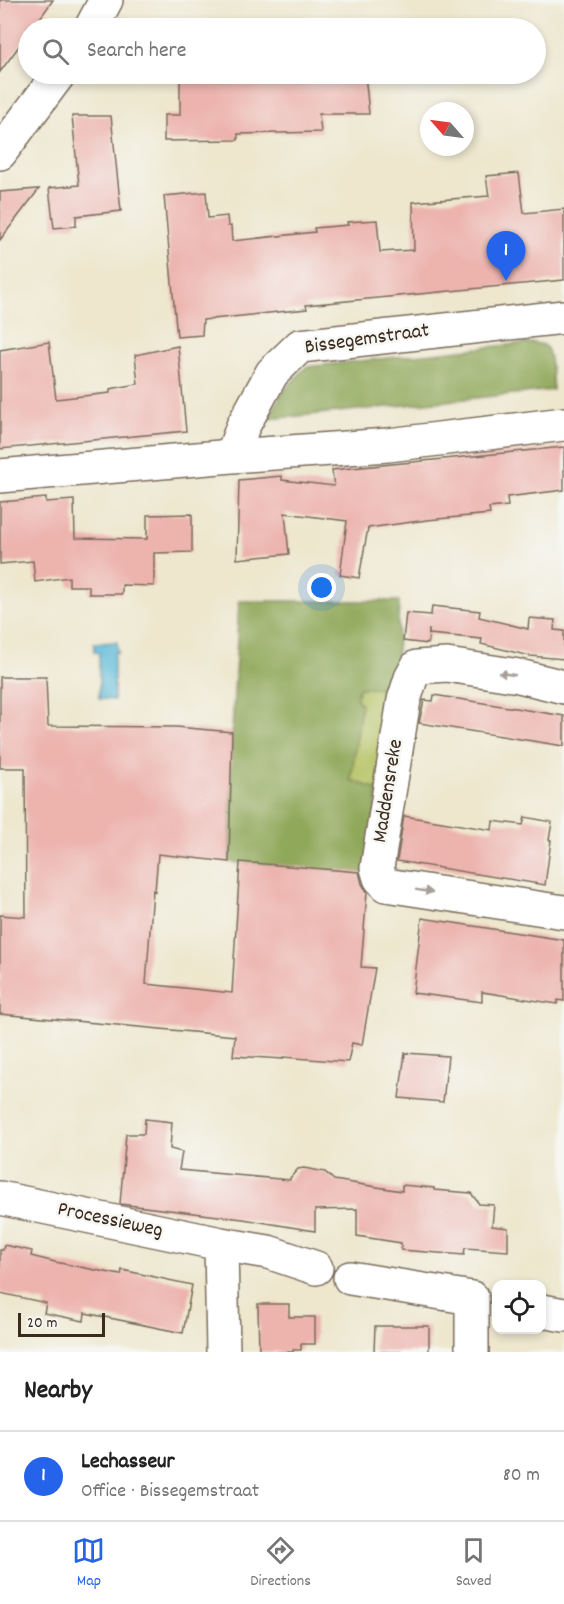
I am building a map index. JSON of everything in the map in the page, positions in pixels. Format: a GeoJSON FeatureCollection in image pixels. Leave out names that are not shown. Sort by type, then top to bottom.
{"type":"FeatureCollection","features":[{"type":"Feature","properties":{"kind":"street"},"geometry":{"type":"LineString","coordinates":[[96,18],[106,0]]}},
{"type":"Feature","properties":{"kind":"street"},"geometry":{"type":"LineString","coordinates":[[0,153],[52,84]]}},
{"type":"Feature","properties":{"kind":"street","name":"Bissegemstraat"},"geometry":{"type":"LineString","coordinates":[[232,456],[243,426],[272,373],[300,346],[564,317]]}},
{"type":"Feature","properties":{"kind":"street"},"geometry":{"type":"LineString","coordinates":[[0,476],[388,445],[564,424]]}},
{"type":"Feature","properties":{"kind":"street","name":"Maddensreke"},"geometry":{"type":"LineString","coordinates":[[564,687],[519,676],[447,665],[417,667],[404,700],[377,868],[380,878],[386,885],[564,912]]}},
{"type":"Feature","properties":{"kind":"street","name":"Processieweg"},"geometry":{"type":"LineString","coordinates":[[0,1198],[221,1244],[268,1251],[316,1268]]}},
{"type":"Feature","properties":{"kind":"street"},"geometry":{"type":"LineString","coordinates":[[221,1244],[223,1352]]}},
{"type":"Feature","properties":{"kind":"street"},"geometry":{"type":"LineString","coordinates":[[350,1278],[484,1300],[472,1352]]}},
{"type":"Feature","properties":{"kind":"street"},"geometry":{"type":"LineString","coordinates":[[546,1312],[564,1315]]}},
{"type":"Feature","properties":{"kind":"green space"},"geometry":{"type":"Polygon","coordinates":[[[525,343],[541,344],[547,349],[553,390],[268,419],[282,393],[306,367],[525,343]]]}},
{"type":"Feature","properties":{"kind":"green space"},"geometry":{"type":"Polygon","coordinates":[[[239,601],[399,601],[397,651],[392,688],[358,688],[357,699],[361,704],[351,780],[378,790],[368,873],[229,862],[232,732],[239,601]]]}},
{"type":"Feature","properties":{"kind":"green space"},"geometry":{"type":"Polygon","coordinates":[[[358,688],[392,688],[378,790],[351,780],[361,704],[357,699],[358,688]]]}},
{"type":"Feature","properties":{"kind":"water"},"geometry":{"type":"Polygon","coordinates":[[[117,642],[118,653],[114,653],[114,700],[99,699],[99,653],[94,652],[94,643],[117,642]]]}},
{"type":"Feature","properties":{"kind":"building"},"geometry":{"type":"Polygon","coordinates":[[[0,0],[53,0],[40,18],[18,18],[18,48],[0,72],[0,0]]]}},
{"type":"Feature","properties":{"kind":"building"},"geometry":{"type":"Polygon","coordinates":[[[180,84],[366,84],[369,114],[319,114],[321,132],[238,134],[238,140],[164,141],[164,115],[180,115],[180,84]]]}},
{"type":"Feature","properties":{"kind":"building"},"geometry":{"type":"Polygon","coordinates":[[[72,116],[111,116],[121,211],[76,216],[76,226],[54,228],[49,188],[79,185],[72,116]]]}},
{"type":"Feature","properties":{"kind":"building"},"geometry":{"type":"Polygon","coordinates":[[[519,173],[524,213],[564,209],[564,280],[306,305],[307,309],[203,320],[202,335],[177,337],[164,196],[206,192],[208,218],[227,216],[228,226],[231,226],[232,241],[315,232],[314,228],[377,220],[380,252],[414,250],[413,202],[489,196],[486,176],[519,173]]]}},
{"type":"Feature","properties":{"kind":"building"},"geometry":{"type":"Polygon","coordinates":[[[39,189],[0,240],[0,192],[39,189]]]}},
{"type":"Feature","properties":{"kind":"building"},"geometry":{"type":"Polygon","coordinates":[[[49,342],[56,399],[110,393],[110,389],[138,384],[135,355],[178,346],[186,431],[0,449],[0,350],[49,342]]]}},
{"type":"Feature","properties":{"kind":"building"},"geometry":{"type":"Polygon","coordinates":[[[564,447],[564,490],[507,497],[508,506],[489,508],[490,514],[368,528],[359,578],[340,575],[347,521],[285,513],[289,554],[237,559],[239,480],[282,476],[282,480],[334,486],[332,470],[564,447]]]}},
{"type":"Feature","properties":{"kind":"building"},"geometry":{"type":"Polygon","coordinates":[[[46,498],[46,502],[74,500],[75,538],[147,539],[147,515],[192,514],[192,552],[154,553],[154,586],[122,585],[122,594],[89,594],[89,586],[69,586],[69,577],[35,582],[33,561],[0,564],[0,502],[46,498]]]}},
{"type":"Feature","properties":{"kind":"building"},"geometry":{"type":"Polygon","coordinates":[[[432,606],[480,611],[479,617],[528,629],[529,618],[555,620],[554,630],[564,631],[564,659],[530,656],[481,644],[482,639],[429,634],[429,629],[428,644],[403,641],[406,613],[431,615],[432,606]]]}},
{"type":"Feature","properties":{"kind":"building"},"geometry":{"type":"Polygon","coordinates":[[[0,677],[46,677],[48,726],[176,727],[232,732],[229,862],[158,854],[146,984],[232,993],[240,862],[359,872],[367,892],[361,967],[375,968],[362,1045],[352,1043],[348,1062],[233,1056],[235,1036],[0,1014],[0,915],[26,917],[25,768],[0,768],[0,677]]]}},
{"type":"Feature","properties":{"kind":"building"},"geometry":{"type":"Polygon","coordinates":[[[434,695],[564,716],[564,746],[419,723],[424,700],[433,701],[434,695]]]}},
{"type":"Feature","properties":{"kind":"building"},"geometry":{"type":"Polygon","coordinates":[[[404,816],[492,830],[493,821],[523,825],[525,817],[552,822],[545,885],[397,861],[404,816]]]}},
{"type":"Feature","properties":{"kind":"building"},"geometry":{"type":"Polygon","coordinates":[[[422,918],[564,940],[564,1001],[558,1000],[557,1004],[482,992],[482,1002],[413,993],[422,918]]]}},
{"type":"Feature","properties":{"kind":"building"},"geometry":{"type":"Polygon","coordinates":[[[405,1053],[448,1056],[443,1102],[399,1098],[405,1053]]]}},
{"type":"Feature","properties":{"kind":"building"},"geometry":{"type":"Polygon","coordinates":[[[145,1119],[172,1122],[170,1149],[182,1152],[179,1170],[290,1180],[298,1169],[304,1168],[325,1172],[334,1180],[402,1191],[402,1185],[471,1193],[479,1204],[494,1205],[492,1226],[508,1228],[508,1251],[465,1248],[464,1255],[401,1250],[401,1243],[357,1236],[357,1209],[315,1210],[315,1231],[243,1219],[120,1204],[126,1134],[144,1134],[145,1119]]]}},
{"type":"Feature","properties":{"kind":"building"},"geometry":{"type":"Polygon","coordinates":[[[4,1245],[32,1251],[31,1256],[55,1262],[121,1275],[122,1270],[192,1285],[183,1333],[85,1313],[84,1321],[44,1313],[46,1303],[0,1293],[0,1250],[3,1250],[4,1245]]]}},
{"type":"Feature","properties":{"kind":"building"},"geometry":{"type":"Polygon","coordinates":[[[258,1304],[289,1304],[289,1317],[315,1317],[315,1344],[301,1344],[301,1350],[293,1350],[293,1352],[259,1352],[258,1304]]]}},
{"type":"Feature","properties":{"kind":"building"},"geometry":{"type":"Polygon","coordinates":[[[375,1326],[429,1326],[429,1352],[374,1352],[375,1326]]]}},
{"type":"Feature","properties":{"kind":"place","name":"Lechasseur"},"geometry":{"type":"Point","coordinates":[506,281]}}]}
